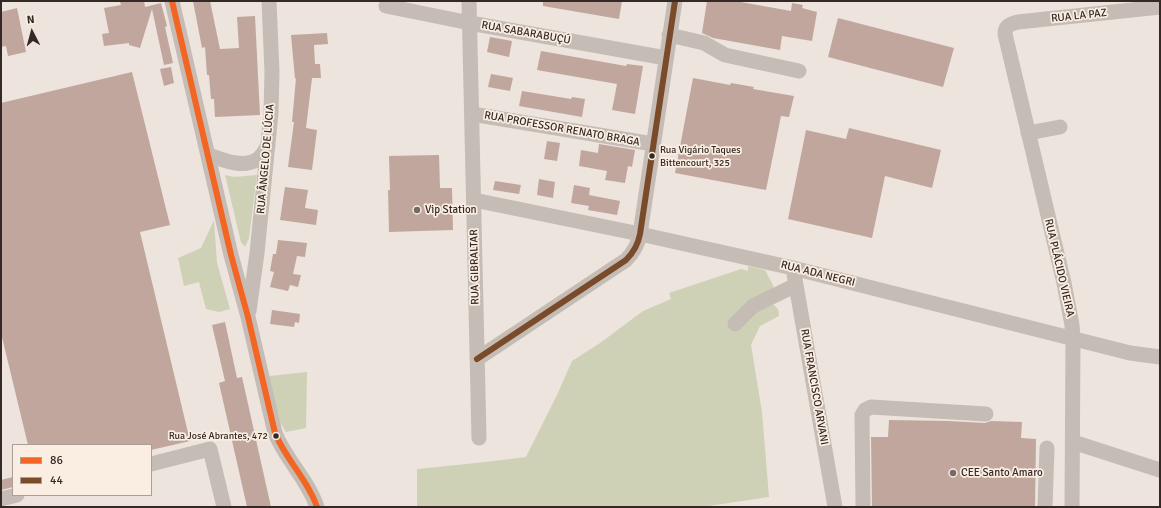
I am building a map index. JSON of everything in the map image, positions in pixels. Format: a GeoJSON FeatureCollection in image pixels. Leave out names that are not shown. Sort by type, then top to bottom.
{"type":"FeatureCollection","features":[{"type":"Feature","properties":{"kind":"street"},"geometry":{"type":"LineString","coordinates":[[172,1],[231,255],[248,317],[275,433],[284,451],[308,486],[317,507]]}},
{"type":"Feature","properties":{"kind":"street","name":"RUA ÂNGELO DE LÚCIA"},"geometry":{"type":"LineString","coordinates":[[248,317],[257,253],[268,146],[272,84],[269,1]]}},
{"type":"Feature","properties":{"kind":"street","name":"RUA GIBRALTAR"},"geometry":{"type":"LineString","coordinates":[[469,1],[479,438]]}},
{"type":"Feature","properties":{"kind":"street"},"geometry":{"type":"LineString","coordinates":[[477,359],[626,260],[634,252],[640,234],[675,1]]}},
{"type":"Feature","properties":{"kind":"street","name":"RUA SABARABUÇÚ"},"geometry":{"type":"LineString","coordinates":[[386,6],[470,23],[666,58]]}},
{"type":"Feature","properties":{"kind":"street","name":"RUA LA PAZ"},"geometry":{"type":"LineString","coordinates":[[1005,34],[1007,26],[1018,22],[1160,7]]}},
{"type":"Feature","properties":{"kind":"street","name":"RUA PLÁCIDO VIEIRA"},"geometry":{"type":"LineString","coordinates":[[1005,34],[1064,284],[1072,325],[1072,507]]}},
{"type":"Feature","properties":{"kind":"street"},"geometry":{"type":"LineString","coordinates":[[669,36],[704,43],[725,55],[799,70]]}},
{"type":"Feature","properties":{"kind":"street","name":"RUA PROFESSOR RENATO BRAGA"},"geometry":{"type":"LineString","coordinates":[[472,114],[653,144]]}},
{"type":"Feature","properties":{"kind":"street"},"geometry":{"type":"LineString","coordinates":[[1028,133],[1060,127]]}},
{"type":"Feature","properties":{"kind":"street"},"geometry":{"type":"LineString","coordinates":[[209,155],[242,164],[258,159],[268,146]]}},
{"type":"Feature","properties":{"kind":"street","name":"RUA ADA NEGRI"},"geometry":{"type":"LineString","coordinates":[[474,200],[640,234],[793,268],[1130,353],[1160,357]]}},
{"type":"Feature","properties":{"kind":"street"},"geometry":{"type":"LineString","coordinates":[[231,255],[257,253]]}},
{"type":"Feature","properties":{"kind":"street","name":"RUA FRANCISCO ARVANI"},"geometry":{"type":"LineString","coordinates":[[793,268],[835,507]]}},
{"type":"Feature","properties":{"kind":"street"},"geometry":{"type":"LineString","coordinates":[[735,324],[753,306],[796,285]]}},
{"type":"Feature","properties":{"kind":"street"},"geometry":{"type":"LineString","coordinates":[[863,507],[862,415],[865,410],[871,407],[986,414]]}},
{"type":"Feature","properties":{"kind":"street"},"geometry":{"type":"LineString","coordinates":[[1073,442],[1160,470]]}},
{"type":"Feature","properties":{"kind":"street"},"geometry":{"type":"LineString","coordinates":[[1045,507],[1047,448]]}},
{"type":"Feature","properties":{"kind":"street"},"geometry":{"type":"LineString","coordinates":[[152,464],[210,449],[224,507]]}},
{"type":"Feature","properties":{"kind":"street"},"geometry":{"type":"LineString","coordinates":[[1,499],[13,496]]}},
{"type":"Feature","properties":{"kind":"green space"},"geometry":{"type":"Polygon","coordinates":[[[225,175],[234,177],[257,175],[249,238],[245,247],[241,242],[225,175]]]}},
{"type":"Feature","properties":{"kind":"green space"},"geometry":{"type":"Polygon","coordinates":[[[214,220],[217,263],[230,309],[219,312],[206,309],[199,282],[184,286],[178,258],[201,248],[214,220]]]}},
{"type":"Feature","properties":{"kind":"green space"},"geometry":{"type":"Polygon","coordinates":[[[748,266],[765,270],[774,287],[767,295],[778,309],[779,314],[779,316],[760,326],[751,345],[762,412],[769,497],[702,507],[417,507],[417,469],[526,457],[572,361],[600,343],[643,311],[671,299],[669,293],[741,269],[748,271],[748,266]]]}},
{"type":"Feature","properties":{"kind":"green space"},"geometry":{"type":"Polygon","coordinates":[[[307,372],[306,428],[286,432],[278,419],[269,376],[307,372]]]}},
{"type":"Feature","properties":{"kind":"building"},"geometry":{"type":"Polygon","coordinates":[[[144,1],[145,7],[161,3],[167,26],[165,27],[173,63],[164,65],[152,9],[140,48],[129,45],[129,43],[104,46],[102,34],[109,33],[104,8],[121,5],[120,2],[144,1]]]}},
{"type":"Feature","properties":{"kind":"building"},"geometry":{"type":"Polygon","coordinates":[[[193,1],[210,1],[220,49],[239,48],[237,17],[255,16],[260,115],[215,117],[214,99],[211,99],[209,75],[207,75],[205,47],[202,48],[193,1]]]}},
{"type":"Feature","properties":{"kind":"building"},"geometry":{"type":"Polygon","coordinates":[[[543,1],[622,1],[619,19],[543,6],[543,1]]]}},
{"type":"Feature","properties":{"kind":"building"},"geometry":{"type":"Polygon","coordinates":[[[707,1],[735,1],[791,11],[792,3],[803,5],[802,8],[817,12],[812,41],[782,36],[780,50],[713,38],[702,33],[707,1]]]}},
{"type":"Feature","properties":{"kind":"building"},"geometry":{"type":"Polygon","coordinates":[[[17,8],[26,52],[8,56],[6,46],[1,47],[1,12],[17,8]]]}},
{"type":"Feature","properties":{"kind":"building"},"geometry":{"type":"Polygon","coordinates":[[[838,18],[954,48],[943,87],[828,57],[838,18]]]}},
{"type":"Feature","properties":{"kind":"building"},"geometry":{"type":"Polygon","coordinates":[[[327,33],[328,44],[314,45],[315,64],[320,64],[321,78],[312,78],[306,128],[317,130],[312,170],[288,167],[294,122],[292,122],[296,78],[295,79],[291,35],[327,33]]]}},
{"type":"Feature","properties":{"kind":"building"},"geometry":{"type":"Polygon","coordinates":[[[490,37],[512,41],[509,57],[487,52],[490,37]]]}},
{"type":"Feature","properties":{"kind":"building"},"geometry":{"type":"Polygon","coordinates":[[[541,51],[626,66],[627,64],[643,66],[635,114],[612,110],[617,84],[537,70],[541,51]]]}},
{"type":"Feature","properties":{"kind":"building"},"geometry":{"type":"Polygon","coordinates":[[[171,67],[174,83],[164,86],[160,69],[171,67]]]}},
{"type":"Feature","properties":{"kind":"building"},"geometry":{"type":"Polygon","coordinates":[[[132,72],[170,225],[140,232],[190,441],[152,450],[152,444],[28,444],[1,333],[1,103],[132,72]]]}},
{"type":"Feature","properties":{"kind":"building"},"geometry":{"type":"Polygon","coordinates":[[[491,74],[513,78],[510,91],[488,87],[491,74]]]}},
{"type":"Feature","properties":{"kind":"building"},"geometry":{"type":"Polygon","coordinates":[[[693,78],[730,85],[731,83],[754,87],[753,89],[794,96],[789,117],[781,116],[766,190],[675,173],[693,78]]]}},
{"type":"Feature","properties":{"kind":"building"},"geometry":{"type":"Polygon","coordinates":[[[522,91],[571,99],[572,97],[585,99],[582,117],[519,106],[522,91]]]}},
{"type":"Feature","properties":{"kind":"building"},"geometry":{"type":"Polygon","coordinates":[[[849,128],[941,150],[932,188],[885,176],[872,238],[788,219],[806,130],[846,139],[849,128]]]}},
{"type":"Feature","properties":{"kind":"building"},"geometry":{"type":"Polygon","coordinates":[[[547,141],[560,143],[557,161],[544,159],[547,141]]]}},
{"type":"Feature","properties":{"kind":"building"},"geometry":{"type":"Polygon","coordinates":[[[599,144],[635,150],[632,167],[628,166],[625,183],[605,180],[607,171],[579,166],[581,150],[598,153],[599,144]]]}},
{"type":"Feature","properties":{"kind":"building"},"geometry":{"type":"Polygon","coordinates":[[[439,155],[440,188],[452,188],[453,230],[389,232],[389,156],[439,155]]]}},
{"type":"Feature","properties":{"kind":"building"},"geometry":{"type":"Polygon","coordinates":[[[539,179],[555,182],[553,198],[537,195],[539,179]]]}},
{"type":"Feature","properties":{"kind":"building"},"geometry":{"type":"Polygon","coordinates":[[[495,181],[521,185],[519,194],[493,190],[495,181]]]}},
{"type":"Feature","properties":{"kind":"building"},"geometry":{"type":"Polygon","coordinates":[[[574,185],[590,188],[589,195],[620,201],[617,215],[588,210],[589,206],[571,203],[574,185]]]}},
{"type":"Feature","properties":{"kind":"building"},"geometry":{"type":"Polygon","coordinates":[[[285,187],[308,190],[305,208],[318,210],[316,225],[280,220],[285,187]]]}},
{"type":"Feature","properties":{"kind":"building"},"geometry":{"type":"Polygon","coordinates":[[[278,240],[307,243],[305,257],[297,256],[293,274],[301,275],[298,287],[290,285],[288,291],[270,287],[274,272],[270,271],[273,254],[276,254],[278,240]]]}},
{"type":"Feature","properties":{"kind":"building"},"geometry":{"type":"Polygon","coordinates":[[[272,310],[300,314],[299,323],[295,322],[294,327],[270,324],[272,310]]]}},
{"type":"Feature","properties":{"kind":"building"},"geometry":{"type":"Polygon","coordinates":[[[225,322],[237,378],[242,377],[271,507],[247,507],[219,383],[225,381],[212,325],[225,322]]]}},
{"type":"Feature","properties":{"kind":"building","name":"CEE Santo Amaro"},"geometry":{"type":"Polygon","coordinates":[[[889,420],[985,423],[991,421],[1022,422],[1021,438],[1036,439],[1035,507],[872,507],[871,437],[888,437],[889,420]]]}},
{"type":"Feature","properties":{"kind":"building"},"geometry":{"type":"Polygon","coordinates":[[[12,477],[12,487],[1,490],[1,480],[12,477]]]}},
{"type":"Feature","properties":{"kind":"transit line","name":"86"},"geometry":{"type":"LineString","coordinates":[[172,1],[231,255],[248,317],[275,433],[285,452],[308,488],[317,507]]}},
{"type":"Feature","properties":{"kind":"transit line","name":"44"},"geometry":{"type":"LineString","coordinates":[[477,359],[626,260],[635,248],[640,234],[675,1]]}},
{"type":"Feature","properties":{"kind":"place","name":"Rua Vigário Taques Bittencourt, 325"},"geometry":{"type":"Point","coordinates":[652,156]}},
{"type":"Feature","properties":{"kind":"place","name":"Vip Station"},"geometry":{"type":"Point","coordinates":[417,210]}},
{"type":"Feature","properties":{"kind":"place","name":"Rua José Abrantes, 472"},"geometry":{"type":"Point","coordinates":[276,436]}},
{"type":"Feature","properties":{"kind":"place","name":"CEE Santo Amaro"},"geometry":{"type":"Point","coordinates":[953,473]}}]}
